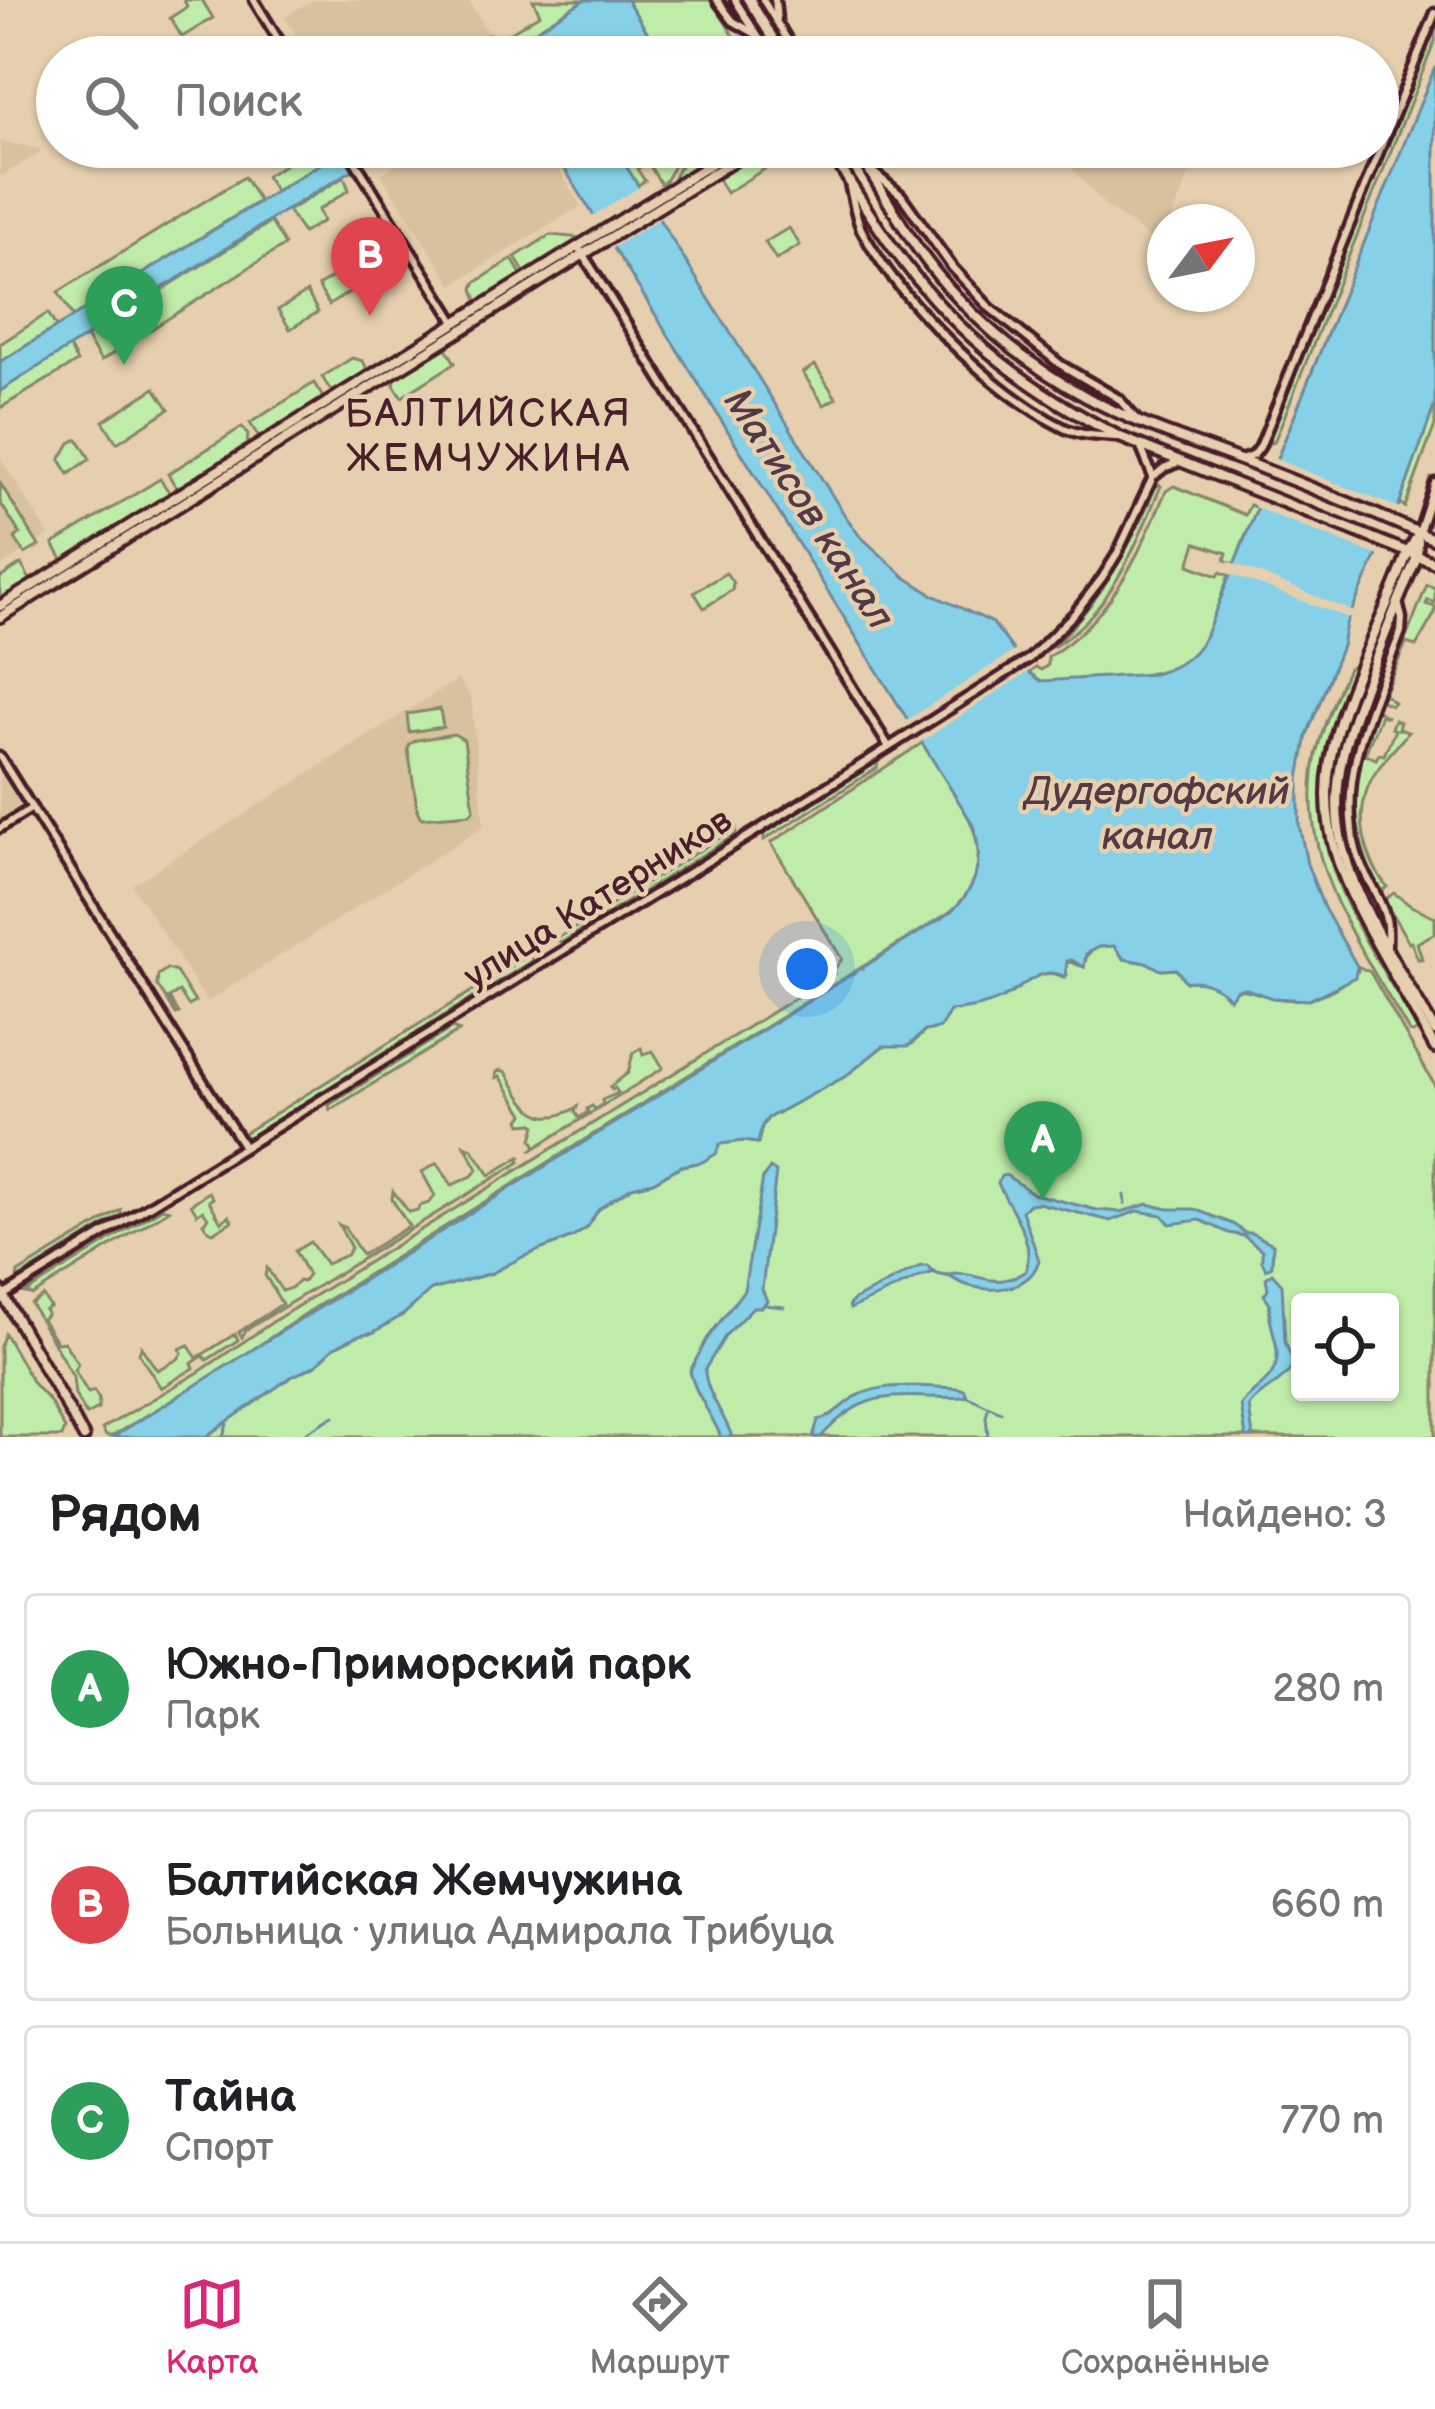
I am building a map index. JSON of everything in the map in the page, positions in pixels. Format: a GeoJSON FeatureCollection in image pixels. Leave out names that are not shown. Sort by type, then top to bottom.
{"type":"FeatureCollection","features":[{"type":"Feature","properties":{"kind":"street"},"geometry":{"type":"LineString","coordinates":[[254,0],[276,36]]}},
{"type":"Feature","properties":{"kind":"street"},"geometry":{"type":"LineString","coordinates":[[718,0],[733,21],[757,34]]}},
{"type":"Feature","properties":{"kind":"street"},"geometry":{"type":"LineString","coordinates":[[735,0],[757,34]]}},
{"type":"Feature","properties":{"kind":"street"},"geometry":{"type":"LineString","coordinates":[[763,0],[785,36]]}},
{"type":"Feature","properties":{"kind":"street"},"geometry":{"type":"LineString","coordinates":[[775,0],[777,23]]}},
{"type":"Feature","properties":{"kind":"street"},"geometry":{"type":"LineString","coordinates":[[1399,102],[1435,13]]}},
{"type":"Feature","properties":{"kind":"street"},"geometry":{"type":"LineString","coordinates":[[360,168],[458,326]]}},
{"type":"Feature","properties":{"kind":"street"},"geometry":{"type":"LineString","coordinates":[[656,203],[707,168]]}},
{"type":"Feature","properties":{"kind":"street"},"geometry":{"type":"LineString","coordinates":[[0,606],[718,168]]}},
{"type":"Feature","properties":{"kind":"street"},"geometry":{"type":"LineString","coordinates":[[841,168],[921,284],[969,334],[1034,387],[1080,417],[1179,462],[1435,563]]}},
{"type":"Feature","properties":{"kind":"street"},"geometry":{"type":"LineString","coordinates":[[1241,460],[1260,447],[1372,168]]}},
{"type":"Feature","properties":{"kind":"street"},"geometry":{"type":"LineString","coordinates":[[870,170],[901,195],[952,267],[990,308],[1061,365],[1113,395],[1138,422]]}},
{"type":"Feature","properties":{"kind":"street"},"geometry":{"type":"LineString","coordinates":[[870,170],[913,244],[945,284],[981,321],[1045,372],[1138,422],[1435,540]]}},
{"type":"Feature","properties":{"kind":"street"},"geometry":{"type":"LineString","coordinates":[[849,181],[860,227],[907,294],[958,348],[1011,393],[1065,429],[1120,436]]}},
{"type":"Feature","properties":{"kind":"street"},"geometry":{"type":"LineString","coordinates":[[580,250],[890,747]]}},
{"type":"Feature","properties":{"kind":"street"},"geometry":{"type":"LineString","coordinates":[[0,617],[458,326]]}},
{"type":"Feature","properties":{"kind":"street"},"geometry":{"type":"LineString","coordinates":[[1138,444],[1153,478]]}},
{"type":"Feature","properties":{"kind":"street"},"geometry":{"type":"LineString","coordinates":[[1260,447],[1268,470]]}},
{"type":"Feature","properties":{"kind":"street"},"geometry":{"type":"LineString","coordinates":[[1153,478],[1179,462]]}},
{"type":"Feature","properties":{"kind":"street","name":"улица Катерников"},"geometry":{"type":"LineString","coordinates":[[2,1293],[1030,658],[1102,578],[1153,478]]}},
{"type":"Feature","properties":{"kind":"street"},"geometry":{"type":"LineString","coordinates":[[1435,483],[1398,602],[1351,722],[1336,791],[1341,845],[1349,870],[1435,1031]]}},
{"type":"Feature","properties":{"kind":"street"},"geometry":{"type":"LineString","coordinates":[[1412,556],[1336,740],[1327,817],[1336,860],[1357,908],[1435,1048]]}},
{"type":"Feature","properties":{"kind":"street"},"geometry":{"type":"LineString","coordinates":[[0,757],[244,1147]]}},
{"type":"Feature","properties":{"kind":"street"},"geometry":{"type":"LineString","coordinates":[[0,828],[32,808]]}},
{"type":"Feature","properties":{"kind":"street"},"geometry":{"type":"LineString","coordinates":[[2,1293],[84,1437]]}},
{"type":"Feature","properties":{"kind":"shaded area"},"geometry":{"type":"Polygon","coordinates":[[[312,0],[468,0],[489,34],[296,36],[285,17],[312,0]]]}},
{"type":"Feature","properties":{"kind":"shaded area"},"geometry":{"type":"Polygon","coordinates":[[[0,141],[36,148],[36,155],[0,177],[0,141]]]}},
{"type":"Feature","properties":{"kind":"shaded area"},"geometry":{"type":"Polygon","coordinates":[[[391,168],[558,168],[581,206],[452,285],[381,174],[391,168]]]}},
{"type":"Feature","properties":{"kind":"shaded area"},"geometry":{"type":"Polygon","coordinates":[[[1192,168],[1177,204],[1147,204],[1147,236],[1107,207],[1072,169],[1192,168]]]}},
{"type":"Feature","properties":{"kind":"shaded area"},"geometry":{"type":"Polygon","coordinates":[[[0,457],[49,535],[0,567],[0,457]]]}},
{"type":"Feature","properties":{"kind":"shaded area"},"geometry":{"type":"Polygon","coordinates":[[[458,679],[471,698],[484,826],[207,1002],[132,885],[458,679]]]}},
{"type":"Feature","properties":{"kind":"shaded area"},"geometry":{"type":"Polygon","coordinates":[[[0,767],[26,807],[0,823],[0,767]]]}},
{"type":"Feature","properties":{"kind":"green space"},"geometry":{"type":"Polygon","coordinates":[[[184,0],[202,0],[213,18],[181,36],[170,18],[187,7],[184,0]]]}},
{"type":"Feature","properties":{"kind":"green space"},"geometry":{"type":"Polygon","coordinates":[[[533,0],[584,0],[527,36],[505,36],[540,14],[533,0]]]}},
{"type":"Feature","properties":{"kind":"green space"},"geometry":{"type":"Polygon","coordinates":[[[627,0],[711,0],[734,36],[650,36],[627,0]]]}},
{"type":"Feature","properties":{"kind":"green space"},"geometry":{"type":"Polygon","coordinates":[[[1435,25],[1435,41],[1399,131],[1399,115],[1435,25]]]}},
{"type":"Feature","properties":{"kind":"green space"},"geometry":{"type":"Polygon","coordinates":[[[279,168],[314,168],[275,191],[266,176],[279,168]]]}},
{"type":"Feature","properties":{"kind":"green space"},"geometry":{"type":"Polygon","coordinates":[[[627,168],[639,168],[645,181],[638,185],[627,168]]]}},
{"type":"Feature","properties":{"kind":"green space"},"geometry":{"type":"Polygon","coordinates":[[[651,168],[673,168],[665,181],[661,184],[651,168]]]}},
{"type":"Feature","properties":{"kind":"green space"},"geometry":{"type":"Polygon","coordinates":[[[679,168],[693,168],[672,181],[679,168]]]}},
{"type":"Feature","properties":{"kind":"green space"},"geometry":{"type":"Polygon","coordinates":[[[736,168],[766,168],[726,193],[718,179],[736,168]]]}},
{"type":"Feature","properties":{"kind":"green space"},"geometry":{"type":"Polygon","coordinates":[[[1378,168],[1384,168],[1274,442],[1268,442],[1378,168]]]}},
{"type":"Feature","properties":{"kind":"green space"},"geometry":{"type":"Polygon","coordinates":[[[244,177],[259,201],[73,317],[58,292],[244,177]]]}},
{"type":"Feature","properties":{"kind":"green space"},"geometry":{"type":"Polygon","coordinates":[[[344,177],[349,190],[318,210],[323,221],[303,233],[288,211],[344,177]]]}},
{"type":"Feature","properties":{"kind":"green space"},"geometry":{"type":"Polygon","coordinates":[[[271,222],[285,245],[101,361],[86,337],[271,222]]]}},
{"type":"Feature","properties":{"kind":"green space"},"geometry":{"type":"Polygon","coordinates":[[[789,228],[800,245],[776,260],[765,242],[789,228]]]}},
{"type":"Feature","properties":{"kind":"green space"},"geometry":{"type":"Polygon","coordinates":[[[550,235],[582,238],[525,274],[515,257],[550,235]]]}},
{"type":"Feature","properties":{"kind":"green space"},"geometry":{"type":"Polygon","coordinates":[[[512,259],[522,276],[478,303],[475,283],[512,259]]]}},
{"type":"Feature","properties":{"kind":"green space"},"geometry":{"type":"Polygon","coordinates":[[[343,271],[354,289],[329,305],[318,286],[343,271]]]}},
{"type":"Feature","properties":{"kind":"green space"},"geometry":{"type":"Polygon","coordinates":[[[307,292],[318,312],[290,329],[278,310],[307,292]]]}},
{"type":"Feature","properties":{"kind":"green space"},"geometry":{"type":"Polygon","coordinates":[[[48,313],[56,327],[0,362],[0,344],[48,313]]]}},
{"type":"Feature","properties":{"kind":"green space"},"geometry":{"type":"Polygon","coordinates":[[[69,347],[77,362],[0,408],[0,391],[69,347]]]}},
{"type":"Feature","properties":{"kind":"green space"},"geometry":{"type":"Polygon","coordinates":[[[446,348],[455,363],[402,397],[395,379],[446,348]]]}},
{"type":"Feature","properties":{"kind":"green space"},"geometry":{"type":"Polygon","coordinates":[[[352,358],[363,361],[367,369],[333,394],[322,377],[352,358]]]}},
{"type":"Feature","properties":{"kind":"green space"},"geometry":{"type":"Polygon","coordinates":[[[815,365],[836,398],[824,405],[803,373],[815,365]]]}},
{"type":"Feature","properties":{"kind":"green space"},"geometry":{"type":"Polygon","coordinates":[[[314,383],[324,399],[260,439],[250,423],[314,383]]]}},
{"type":"Feature","properties":{"kind":"green space"},"geometry":{"type":"Polygon","coordinates":[[[155,388],[169,409],[117,443],[103,421],[155,388]]]}},
{"type":"Feature","properties":{"kind":"green space"},"geometry":{"type":"Polygon","coordinates":[[[1435,404],[1435,425],[1405,507],[1400,502],[1435,404]]]}},
{"type":"Feature","properties":{"kind":"green space"},"geometry":{"type":"Polygon","coordinates":[[[242,427],[247,444],[178,490],[168,474],[242,427]]]}},
{"type":"Feature","properties":{"kind":"green space"},"geometry":{"type":"Polygon","coordinates":[[[78,439],[90,459],[69,474],[60,460],[78,439]]]}},
{"type":"Feature","properties":{"kind":"green space"},"geometry":{"type":"Polygon","coordinates":[[[160,479],[171,495],[63,561],[53,544],[160,479]]]}},
{"type":"Feature","properties":{"kind":"green space"},"geometry":{"type":"Polygon","coordinates":[[[0,483],[39,546],[25,554],[15,538],[20,534],[0,502],[0,483]]]}},
{"type":"Feature","properties":{"kind":"green space"},"geometry":{"type":"Polygon","coordinates":[[[1157,484],[1161,486],[1119,576],[1091,616],[1053,647],[1114,571],[1157,484]]]}},
{"type":"Feature","properties":{"kind":"green space"},"geometry":{"type":"Polygon","coordinates":[[[1174,486],[1245,515],[1250,505],[1257,508],[1234,564],[1225,560],[1227,553],[1196,543],[1189,565],[1218,576],[1220,572],[1229,575],[1201,644],[1183,662],[1148,674],[1041,681],[1029,672],[1048,665],[1048,657],[1106,605],[1133,562],[1166,491],[1174,486]]]}},
{"type":"Feature","properties":{"kind":"green space"},"geometry":{"type":"Polygon","coordinates":[[[21,564],[31,581],[0,600],[0,578],[21,564]]]}},
{"type":"Feature","properties":{"kind":"green space"},"geometry":{"type":"Polygon","coordinates":[[[726,573],[732,590],[704,608],[694,592],[726,573]]]}},
{"type":"Feature","properties":{"kind":"green space"},"geometry":{"type":"Polygon","coordinates":[[[1427,585],[1435,588],[1435,603],[1428,600],[1426,604],[1435,607],[1435,613],[1416,646],[1406,643],[1384,694],[1394,702],[1391,705],[1381,701],[1427,585]]]}},
{"type":"Feature","properties":{"kind":"green space"},"geometry":{"type":"Polygon","coordinates":[[[1353,667],[1322,774],[1326,843],[1349,908],[1418,1030],[1413,1033],[1336,901],[1314,830],[1316,755],[1339,689],[1348,668],[1353,667]]]}},
{"type":"Feature","properties":{"kind":"green space"},"geometry":{"type":"Polygon","coordinates":[[[440,709],[443,727],[409,732],[407,714],[440,709]]]}},
{"type":"Feature","properties":{"kind":"green space"},"geometry":{"type":"Polygon","coordinates":[[[1377,711],[1388,717],[1381,715],[1365,754],[1376,759],[1384,755],[1395,730],[1391,728],[1394,720],[1400,722],[1398,729],[1408,732],[1372,778],[1363,806],[1367,849],[1387,887],[1380,892],[1362,846],[1356,802],[1362,758],[1377,711]]]}},
{"type":"Feature","properties":{"kind":"green space"},"geometry":{"type":"Polygon","coordinates":[[[454,734],[464,740],[474,809],[470,814],[422,818],[408,749],[417,740],[454,734]]]}},
{"type":"Feature","properties":{"kind":"green space"},"geometry":{"type":"Polygon","coordinates":[[[922,743],[972,824],[977,845],[978,866],[971,887],[955,909],[224,1369],[106,1436],[102,1429],[834,974],[842,959],[771,843],[922,743]]]}},
{"type":"Feature","properties":{"kind":"green space"},"geometry":{"type":"Polygon","coordinates":[[[878,762],[877,768],[764,840],[764,834],[878,762]]]}},
{"type":"Feature","properties":{"kind":"green space"},"geometry":{"type":"Polygon","coordinates":[[[736,828],[736,834],[562,942],[555,940],[736,828]]]}},
{"type":"Feature","properties":{"kind":"green space"},"geometry":{"type":"Polygon","coordinates":[[[1394,893],[1435,917],[1435,933],[1417,943],[1422,959],[1384,900],[1394,893]]]}},
{"type":"Feature","properties":{"kind":"green space"},"geometry":{"type":"Polygon","coordinates":[[[1114,946],[1125,959],[1161,970],[1176,969],[1186,982],[1209,984],[1227,997],[1241,990],[1309,998],[1340,985],[1358,971],[1357,966],[1370,972],[1435,1086],[1435,1437],[205,1437],[316,1365],[333,1348],[404,1314],[431,1290],[492,1273],[573,1237],[587,1228],[598,1210],[632,1187],[702,1162],[715,1154],[719,1144],[758,1143],[768,1118],[846,1076],[883,1046],[912,1044],[925,1031],[940,1028],[950,1011],[1000,999],[1038,976],[1063,977],[1067,961],[1084,967],[1097,948],[1114,946]]]}},
{"type":"Feature","properties":{"kind":"green space"},"geometry":{"type":"Polygon","coordinates":[[[530,955],[533,960],[249,1137],[241,1135],[530,955]]]}},
{"type":"Feature","properties":{"kind":"green space"},"geometry":{"type":"Polygon","coordinates":[[[167,969],[176,972],[195,1002],[189,1006],[179,992],[169,998],[176,1014],[157,985],[158,975],[167,969]]]}},
{"type":"Feature","properties":{"kind":"green space"},"geometry":{"type":"Polygon","coordinates":[[[452,1028],[459,1031],[330,1110],[329,1105],[452,1028]]]}},
{"type":"Feature","properties":{"kind":"green space"},"geometry":{"type":"Polygon","coordinates":[[[641,1048],[643,1055],[653,1051],[663,1068],[530,1151],[536,1147],[532,1139],[536,1126],[522,1124],[524,1114],[500,1076],[496,1078],[497,1072],[506,1072],[533,1110],[552,1116],[577,1107],[579,1118],[618,1093],[610,1087],[628,1073],[633,1053],[641,1048]]]}},
{"type":"Feature","properties":{"kind":"green space"},"geometry":{"type":"Polygon","coordinates":[[[465,1146],[490,1175],[521,1156],[520,1162],[246,1330],[242,1337],[239,1332],[282,1304],[265,1275],[267,1268],[282,1291],[303,1282],[308,1275],[295,1251],[310,1242],[326,1264],[346,1255],[351,1248],[339,1225],[362,1255],[409,1226],[392,1199],[393,1191],[409,1212],[435,1196],[422,1172],[437,1163],[452,1185],[472,1176],[478,1169],[465,1146]]]}},
{"type":"Feature","properties":{"kind":"green space"},"geometry":{"type":"Polygon","coordinates":[[[209,1192],[221,1222],[229,1216],[232,1221],[214,1232],[203,1223],[208,1218],[203,1210],[197,1214],[191,1204],[209,1192]]]}},
{"type":"Feature","properties":{"kind":"green space"},"geometry":{"type":"Polygon","coordinates":[[[162,1208],[169,1210],[33,1295],[25,1293],[162,1208]]]}},
{"type":"Feature","properties":{"kind":"green space"},"geometry":{"type":"Polygon","coordinates":[[[121,1210],[121,1215],[17,1279],[18,1273],[121,1210]]]}},
{"type":"Feature","properties":{"kind":"green space"},"geometry":{"type":"Polygon","coordinates":[[[43,1296],[50,1307],[42,1319],[78,1364],[74,1370],[88,1393],[94,1391],[99,1399],[98,1409],[86,1415],[75,1395],[73,1377],[31,1304],[43,1296]]]}},
{"type":"Feature","properties":{"kind":"green space"},"geometry":{"type":"Polygon","coordinates":[[[5,1334],[65,1429],[62,1437],[0,1437],[0,1346],[5,1334]]]}},
{"type":"Feature","properties":{"kind":"green space"},"geometry":{"type":"Polygon","coordinates":[[[235,1334],[238,1340],[207,1360],[203,1356],[192,1363],[194,1368],[161,1388],[139,1354],[141,1347],[157,1370],[178,1359],[180,1349],[188,1345],[197,1358],[235,1334]]]}},
{"type":"Feature","properties":{"kind":"water"},"geometry":{"type":"Polygon","coordinates":[[[584,0],[627,0],[650,36],[527,36],[584,0]]]}},
{"type":"Feature","properties":{"kind":"water","name":"Дудергофский канал"},"geometry":{"type":"Polygon","coordinates":[[[1435,67],[1435,404],[1399,506],[1346,624],[1307,735],[1299,779],[1299,824],[1307,864],[1324,908],[1357,966],[1355,977],[1309,1000],[1272,998],[1244,988],[1230,999],[1211,985],[1186,982],[1176,969],[1161,970],[1124,959],[1114,946],[1098,947],[1086,954],[1084,967],[1067,961],[1065,977],[1041,975],[993,1002],[950,1011],[940,1028],[925,1031],[908,1046],[883,1046],[846,1076],[768,1118],[758,1143],[720,1144],[716,1154],[702,1162],[632,1187],[598,1210],[587,1228],[573,1237],[492,1273],[431,1290],[404,1314],[333,1348],[316,1365],[205,1437],[113,1437],[945,916],[965,896],[976,874],[978,849],[972,823],[564,168],[627,168],[859,535],[905,577],[993,623],[1041,681],[1154,674],[1184,661],[1205,637],[1394,168],[1399,168],[1399,156],[1435,67]]]}},
{"type":"Feature","properties":{"kind":"water"},"geometry":{"type":"Polygon","coordinates":[[[314,168],[356,168],[0,391],[0,362],[314,168]]]}},
{"type":"Feature","properties":{"kind":"water"},"geometry":{"type":"Polygon","coordinates":[[[770,1168],[776,1172],[762,1289],[767,1301],[753,1307],[726,1335],[705,1369],[708,1387],[732,1437],[721,1437],[690,1371],[707,1339],[744,1290],[763,1178],[770,1168]]]}},
{"type":"Feature","properties":{"kind":"water"},"geometry":{"type":"Polygon","coordinates":[[[1006,1175],[1034,1194],[1097,1210],[1121,1212],[1148,1204],[1194,1209],[1273,1244],[1272,1266],[1266,1269],[1262,1250],[1244,1236],[1200,1220],[1170,1224],[1162,1215],[1137,1211],[1111,1221],[1038,1203],[1022,1211],[1039,1260],[1024,1281],[999,1289],[958,1282],[948,1275],[1003,1280],[1026,1271],[1025,1236],[998,1183],[1006,1175]]]}},
{"type":"Feature","properties":{"kind":"water"},"geometry":{"type":"Polygon","coordinates":[[[921,1266],[935,1273],[850,1309],[854,1300],[921,1266]]]}},
{"type":"Feature","properties":{"kind":"water"},"geometry":{"type":"Polygon","coordinates":[[[1272,1273],[1282,1284],[1291,1368],[1249,1406],[1253,1437],[1246,1437],[1241,1405],[1268,1379],[1277,1362],[1270,1303],[1264,1295],[1266,1278],[1272,1273]]]}},
{"type":"Feature","properties":{"kind":"water"},"geometry":{"type":"Polygon","coordinates":[[[915,1386],[958,1388],[967,1396],[868,1402],[845,1414],[821,1437],[813,1437],[818,1420],[860,1394],[915,1386]]]}},
{"type":"Feature","properties":{"kind":"pier"},"geometry":{"type":"Polygon","coordinates":[[[644,184],[664,216],[609,250],[588,219],[644,184]]]}},
{"type":"Feature","properties":{"kind":"pier"},"geometry":{"type":"Polygon","coordinates":[[[1273,458],[1404,510],[1384,558],[1254,507],[1273,458]]]}},
{"type":"Feature","properties":{"kind":"pier"},"geometry":{"type":"Polygon","coordinates":[[[1228,561],[1357,613],[1354,620],[1224,572],[1228,561]]]}},
{"type":"Feature","properties":{"kind":"pier"},"geometry":{"type":"Polygon","coordinates":[[[1019,648],[1034,668],[916,745],[902,723],[1019,648]]]}},
{"type":"Feature","properties":{"kind":"waterway"},"geometry":{"type":"LineString","coordinates":[[1124,1195],[1125,1204]]}},
{"type":"Feature","properties":{"kind":"waterway"},"geometry":{"type":"LineString","coordinates":[[931,1273],[951,1277]]}},
{"type":"Feature","properties":{"kind":"waterway"},"geometry":{"type":"LineString","coordinates":[[764,1305],[784,1307]]}},
{"type":"Feature","properties":{"kind":"waterway"},"geometry":{"type":"LineString","coordinates":[[966,1396],[1001,1412]]}},
{"type":"Feature","properties":{"kind":"waterway"},"geometry":{"type":"LineString","coordinates":[[988,1409],[988,1437]]}},
{"type":"Feature","properties":{"kind":"waterway"},"geometry":{"type":"LineString","coordinates":[[298,1437],[334,1416]]}},
{"type":"Feature","properties":{"kind":"waterway"},"geometry":{"type":"LineString","coordinates":[[223,1437],[227,1424]]}},
{"type":"Feature","properties":{"kind":"place","name":"Балтийская Жемчужина"},"geometry":{"type":"Point","coordinates":[370,316]}},
{"type":"Feature","properties":{"kind":"place","name":"Тайна"},"geometry":{"type":"Point","coordinates":[124,365]}},
{"type":"Feature","properties":{"kind":"place","name":"Южно-Приморский парк"},"geometry":{"type":"Point","coordinates":[1043,1200]}},
{"type":"Feature","properties":{"kind":"district","name":"БАЛТИЙСКАЯ ЖЕМЧУЖИНА"},"geometry":{"type":"Point","coordinates":[489,434]}},
{"type":"Feature","properties":{"kind":"water label","name":"Матисов канал"},"geometry":{"type":"Point","coordinates":[810,508]}}]}
